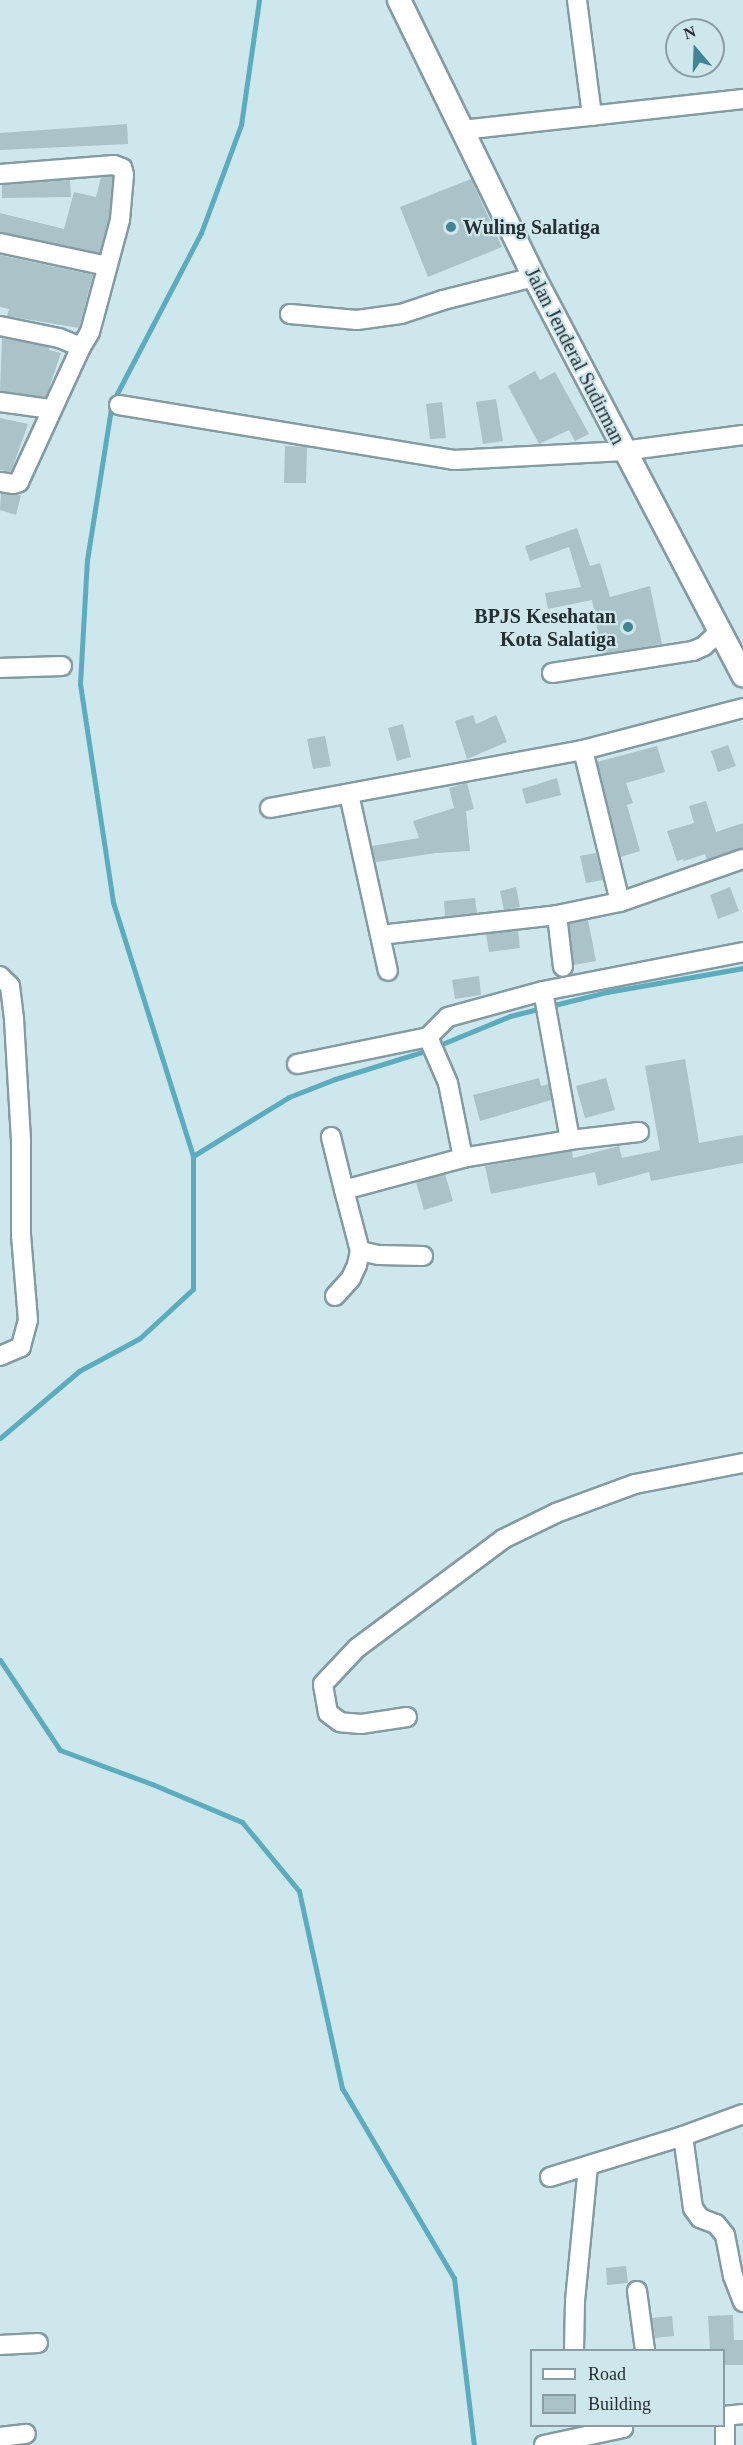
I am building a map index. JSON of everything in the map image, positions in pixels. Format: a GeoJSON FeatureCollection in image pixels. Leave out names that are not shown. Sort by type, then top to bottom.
{"type":"FeatureCollection","features":[{"type":"Feature","properties":{"kind":"main road","name":"Jalan Jenderal Sudirman"},"geometry":{"type":"LineString","coordinates":[[399,0],[534,277],[623,451],[720,630],[738,651],[743,675]]}},
{"type":"Feature","properties":{"kind":"street"},"geometry":{"type":"LineString","coordinates":[[577,0],[592,116]]}},
{"type":"Feature","properties":{"kind":"street"},"geometry":{"type":"LineString","coordinates":[[462,130],[743,99]]}},
{"type":"Feature","properties":{"kind":"street"},"geometry":{"type":"LineString","coordinates":[[0,174],[114,165],[122,168],[124,176],[120,220],[90,332],[50,409],[19,482],[13,484],[0,482]]}},
{"type":"Feature","properties":{"kind":"street"},"geometry":{"type":"LineString","coordinates":[[0,243],[107,266]]}},
{"type":"Feature","properties":{"kind":"street"},"geometry":{"type":"LineString","coordinates":[[291,314],[357,320],[401,314],[443,300],[534,277]]}},
{"type":"Feature","properties":{"kind":"street"},"geometry":{"type":"LineString","coordinates":[[0,326],[59,338],[81,347]]}},
{"type":"Feature","properties":{"kind":"street"},"geometry":{"type":"LineString","coordinates":[[0,402],[50,409]]}},
{"type":"Feature","properties":{"kind":"street"},"geometry":{"type":"LineString","coordinates":[[119,405],[454,460],[623,451],[743,435]]}},
{"type":"Feature","properties":{"kind":"street"},"geometry":{"type":"LineString","coordinates":[[552,673],[693,651],[704,646],[720,630]]}},
{"type":"Feature","properties":{"kind":"street"},"geometry":{"type":"LineString","coordinates":[[0,668],[62,666]]}},
{"type":"Feature","properties":{"kind":"street"},"geometry":{"type":"LineString","coordinates":[[270,808],[583,750],[743,708]]}},
{"type":"Feature","properties":{"kind":"street"},"geometry":{"type":"LineString","coordinates":[[583,750],[620,902]]}},
{"type":"Feature","properties":{"kind":"street"},"geometry":{"type":"LineString","coordinates":[[349,795],[388,971]]}},
{"type":"Feature","properties":{"kind":"street"},"geometry":{"type":"LineString","coordinates":[[380,935],[557,915],[620,902],[743,859]]}},
{"type":"Feature","properties":{"kind":"street"},"geometry":{"type":"LineString","coordinates":[[557,915],[563,967]]}},
{"type":"Feature","properties":{"kind":"street"},"geometry":{"type":"LineString","coordinates":[[297,1064],[430,1041],[448,1017],[545,1004],[743,952]]}},
{"type":"Feature","properties":{"kind":"street"},"geometry":{"type":"LineString","coordinates":[[0,976],[10,987],[14,1019],[21,1141],[21,1235],[28,1320],[21,1347],[0,1356]]}},
{"type":"Feature","properties":{"kind":"street"},"geometry":{"type":"LineString","coordinates":[[545,1004],[570,1140]]}},
{"type":"Feature","properties":{"kind":"street"},"geometry":{"type":"LineString","coordinates":[[430,1041],[441,1062],[463,1158]]}},
{"type":"Feature","properties":{"kind":"street"},"geometry":{"type":"LineString","coordinates":[[344,1190],[463,1158],[570,1140],[639,1132]]}},
{"type":"Feature","properties":{"kind":"street"},"geometry":{"type":"LineString","coordinates":[[331,1137],[360,1251],[351,1278],[335,1296]]}},
{"type":"Feature","properties":{"kind":"street"},"geometry":{"type":"LineString","coordinates":[[360,1251],[379,1255],[423,1256]]}},
{"type":"Feature","properties":{"kind":"street"},"geometry":{"type":"LineString","coordinates":[[407,1717],[362,1724],[340,1722],[328,1713],[323,1684],[357,1648],[503,1539],[556,1513],[635,1484],[742,1469]]}},
{"type":"Feature","properties":{"kind":"street"},"geometry":{"type":"LineString","coordinates":[[550,2177],[588,2167],[743,2115]]}},
{"type":"Feature","properties":{"kind":"street"},"geometry":{"type":"LineString","coordinates":[[683,2136],[693,2208],[700,2218],[716,2224],[724,2235],[733,2276],[743,2302]]}},
{"type":"Feature","properties":{"kind":"street"},"geometry":{"type":"LineString","coordinates":[[574,2349],[575,2301],[588,2167]]}},
{"type":"Feature","properties":{"kind":"street"},"geometry":{"type":"LineString","coordinates":[[637,2291],[645,2349]]}},
{"type":"Feature","properties":{"kind":"street"},"geometry":{"type":"LineString","coordinates":[[0,2345],[38,2343]]}},
{"type":"Feature","properties":{"kind":"street"},"geometry":{"type":"LineString","coordinates":[[725,2445],[731,2415]]}},
{"type":"Feature","properties":{"kind":"street"},"geometry":{"type":"LineString","coordinates":[[544,2445],[582,2431],[624,2433]]}},
{"type":"Feature","properties":{"kind":"street"},"geometry":{"type":"LineString","coordinates":[[0,2437],[26,2434]]}},
{"type":"Feature","properties":{"kind":"building"},"geometry":{"type":"Polygon","coordinates":[[[127,124],[128,144],[0,150],[0,133],[127,124]]]}},
{"type":"Feature","properties":{"kind":"building"},"geometry":{"type":"Polygon","coordinates":[[[113,176],[109,218],[100,253],[0,232],[0,213],[64,229],[74,192],[96,197],[101,177],[113,176]]]}},
{"type":"Feature","properties":{"kind":"building","name":"Wuling Salatiga"},"geometry":{"type":"Polygon","coordinates":[[[471,179],[502,247],[428,277],[400,207],[471,179]]]}},
{"type":"Feature","properties":{"kind":"building"},"geometry":{"type":"Polygon","coordinates":[[[70,180],[71,197],[2,198],[2,185],[70,180]]]}},
{"type":"Feature","properties":{"kind":"building"},"geometry":{"type":"Polygon","coordinates":[[[0,255],[93,275],[79,328],[7,316],[9,309],[0,307],[0,255]]]}},
{"type":"Feature","properties":{"kind":"building"},"geometry":{"type":"Polygon","coordinates":[[[2,338],[49,347],[49,350],[61,353],[46,397],[0,391],[2,338]]]}},
{"type":"Feature","properties":{"kind":"building"},"geometry":{"type":"Polygon","coordinates":[[[535,371],[540,380],[555,372],[589,434],[575,441],[569,430],[539,444],[508,386],[535,371]]]}},
{"type":"Feature","properties":{"kind":"building"},"geometry":{"type":"Polygon","coordinates":[[[496,399],[503,441],[483,444],[476,402],[496,399]]]}},
{"type":"Feature","properties":{"kind":"building"},"geometry":{"type":"Polygon","coordinates":[[[442,402],[446,438],[430,439],[426,404],[442,402]]]}},
{"type":"Feature","properties":{"kind":"building"},"geometry":{"type":"Polygon","coordinates":[[[0,418],[28,424],[11,472],[0,470],[0,418]]]}},
{"type":"Feature","properties":{"kind":"building"},"geometry":{"type":"Polygon","coordinates":[[[285,446],[307,447],[306,483],[284,483],[285,446]]]}},
{"type":"Feature","properties":{"kind":"building"},"geometry":{"type":"Polygon","coordinates":[[[1,494],[21,495],[16,515],[0,510],[1,494]]]}},
{"type":"Feature","properties":{"kind":"building"},"geometry":{"type":"Polygon","coordinates":[[[577,528],[590,566],[600,563],[610,597],[650,586],[662,644],[602,654],[592,600],[548,609],[545,593],[581,587],[569,547],[530,561],[525,546],[577,528]]]}},
{"type":"Feature","properties":{"kind":"building"},"geometry":{"type":"Polygon","coordinates":[[[473,715],[476,724],[496,715],[507,742],[467,759],[455,721],[473,715]]]}},
{"type":"Feature","properties":{"kind":"building"},"geometry":{"type":"Polygon","coordinates":[[[403,724],[411,757],[397,761],[388,728],[403,724]]]}},
{"type":"Feature","properties":{"kind":"building"},"geometry":{"type":"Polygon","coordinates":[[[325,736],[331,766],[313,769],[307,739],[325,736]]]}},
{"type":"Feature","properties":{"kind":"building"},"geometry":{"type":"Polygon","coordinates":[[[728,745],[736,766],[718,772],[711,751],[728,745]]]}},
{"type":"Feature","properties":{"kind":"building"},"geometry":{"type":"Polygon","coordinates":[[[657,746],[665,772],[626,783],[633,803],[627,805],[640,851],[621,857],[597,762],[657,746]]]}},
{"type":"Feature","properties":{"kind":"building"},"geometry":{"type":"Polygon","coordinates":[[[557,778],[561,795],[526,804],[522,789],[557,778]]]}},
{"type":"Feature","properties":{"kind":"building"},"geometry":{"type":"Polygon","coordinates":[[[467,783],[474,809],[466,811],[470,851],[436,853],[376,862],[372,846],[419,838],[413,821],[454,808],[449,788],[467,783]]]}},
{"type":"Feature","properties":{"kind":"building"},"geometry":{"type":"Polygon","coordinates":[[[706,801],[716,832],[743,823],[743,848],[707,860],[705,854],[677,861],[667,831],[694,823],[689,806],[706,801]]]}},
{"type":"Feature","properties":{"kind":"building"},"geometry":{"type":"Polygon","coordinates":[[[596,853],[603,880],[586,883],[580,856],[596,853]]]}},
{"type":"Feature","properties":{"kind":"building"},"geometry":{"type":"Polygon","coordinates":[[[516,887],[520,907],[504,910],[500,891],[516,887]]]}},
{"type":"Feature","properties":{"kind":"building"},"geometry":{"type":"Polygon","coordinates":[[[730,887],[739,911],[718,919],[710,895],[730,887]]]}},
{"type":"Feature","properties":{"kind":"building"},"geometry":{"type":"Polygon","coordinates":[[[475,898],[477,913],[445,916],[444,901],[475,898]]]}},
{"type":"Feature","properties":{"kind":"building"},"geometry":{"type":"Polygon","coordinates":[[[588,920],[596,961],[574,965],[569,924],[588,920]]]}},
{"type":"Feature","properties":{"kind":"building"},"geometry":{"type":"Polygon","coordinates":[[[518,931],[520,948],[489,952],[486,934],[518,931]]]}},
{"type":"Feature","properties":{"kind":"building"},"geometry":{"type":"Polygon","coordinates":[[[479,976],[481,995],[455,999],[452,980],[479,976]]]}},
{"type":"Feature","properties":{"kind":"building"},"geometry":{"type":"Polygon","coordinates":[[[685,1059],[699,1143],[743,1135],[743,1163],[651,1181],[649,1172],[598,1186],[595,1172],[491,1194],[485,1166],[572,1151],[573,1158],[619,1146],[622,1158],[660,1150],[645,1066],[685,1059]]]}},
{"type":"Feature","properties":{"kind":"building"},"geometry":{"type":"Polygon","coordinates":[[[539,1078],[541,1086],[549,1084],[551,1100],[480,1121],[473,1095],[539,1078]]]}},
{"type":"Feature","properties":{"kind":"building"},"geometry":{"type":"Polygon","coordinates":[[[606,1078],[615,1110],[585,1118],[576,1086],[606,1078]]]}},
{"type":"Feature","properties":{"kind":"building"},"geometry":{"type":"Polygon","coordinates":[[[445,1174],[453,1201],[424,1210],[416,1182],[445,1174]]]}},
{"type":"Feature","properties":{"kind":"building"},"geometry":{"type":"Polygon","coordinates":[[[626,2266],[628,2283],[607,2285],[606,2268],[626,2266]]]}},
{"type":"Feature","properties":{"kind":"building"},"geometry":{"type":"Polygon","coordinates":[[[733,2315],[734,2340],[743,2340],[743,2365],[725,2365],[725,2349],[710,2349],[708,2316],[733,2315]]]}},
{"type":"Feature","properties":{"kind":"building"},"geometry":{"type":"Polygon","coordinates":[[[672,2316],[674,2336],[655,2338],[652,2318],[672,2316]]]}},
{"type":"Feature","properties":{"kind":"waterway"},"geometry":{"type":"LineString","coordinates":[[0,1438],[79,1371],[140,1338],[193,1289],[193,1156],[113,902],[80,684],[87,560],[112,403],[201,233],[241,125],[259,0]]}},
{"type":"Feature","properties":{"kind":"waterway"},"geometry":{"type":"LineString","coordinates":[[550,1006],[607,992],[743,968]]}},
{"type":"Feature","properties":{"kind":"waterway"},"geometry":{"type":"LineString","coordinates":[[193,1156],[289,1097],[335,1079],[425,1051],[510,1016],[541,1008]]}},
{"type":"Feature","properties":{"kind":"waterway"},"geometry":{"type":"LineString","coordinates":[[0,1660],[60,1750],[152,1784],[242,1822],[299,1891],[342,2088],[454,2278],[474,2445]]}},
{"type":"Feature","properties":{"kind":"place","name":"Wuling Salatiga"},"geometry":{"type":"Point","coordinates":[451,227]}},
{"type":"Feature","properties":{"kind":"place","name":"BPJS Kesehatan Kota Salatiga"},"geometry":{"type":"Point","coordinates":[628,627]}}]}
